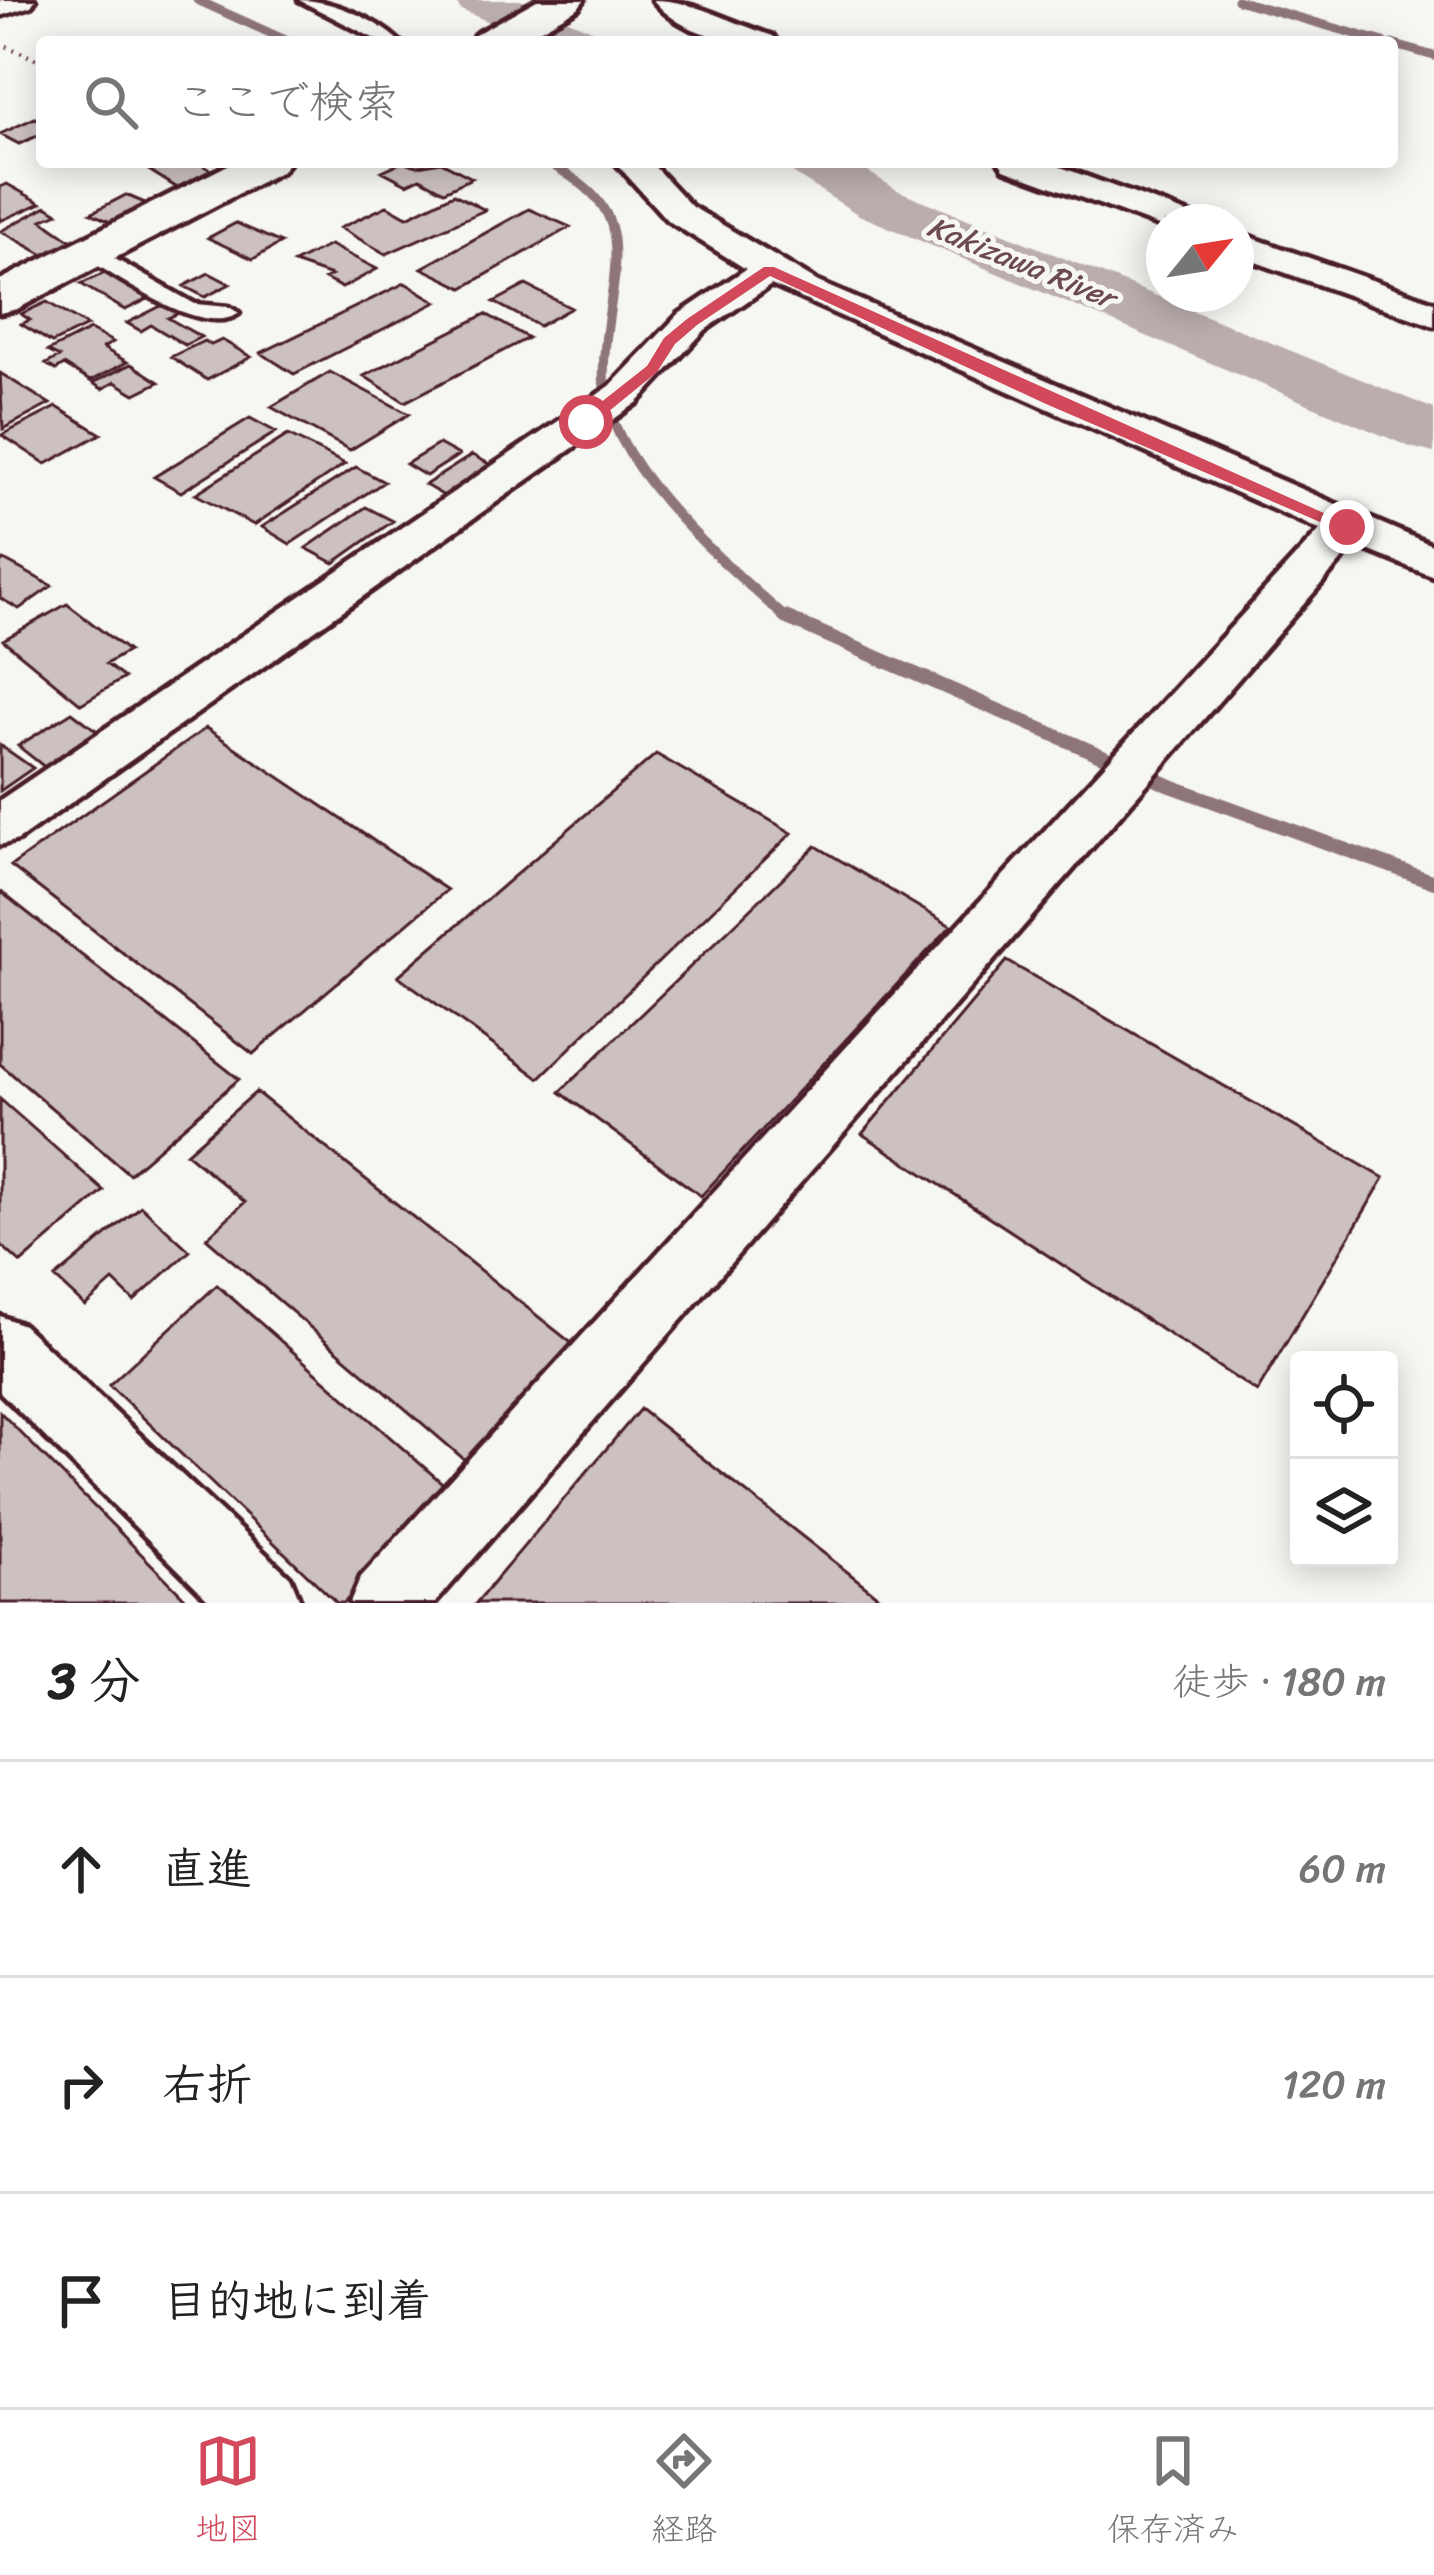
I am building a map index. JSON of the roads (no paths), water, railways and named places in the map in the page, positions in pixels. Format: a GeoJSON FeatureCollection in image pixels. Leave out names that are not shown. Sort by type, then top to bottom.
{"type":"FeatureCollection","features":[{"type":"Feature","properties":{"kind":"street"},"geometry":{"type":"LineString","coordinates":[[0,7],[21,0]]}},
{"type":"Feature","properties":{"kind":"street"},"geometry":{"type":"LineString","coordinates":[[501,36],[565,0]]}},
{"type":"Feature","properties":{"kind":"street"},"geometry":{"type":"LineString","coordinates":[[668,0],[702,23],[743,36]]}},
{"type":"Feature","properties":{"kind":"street"},"geometry":{"type":"LineString","coordinates":[[0,299],[255,168]]}},
{"type":"Feature","properties":{"kind":"street"},"geometry":{"type":"LineString","coordinates":[[638,168],[679,213],[769,270],[1052,401],[1434,562]]}},
{"type":"Feature","properties":{"kind":"street"},"geometry":{"type":"LineString","coordinates":[[1032,168],[1146,210]]}},
{"type":"Feature","properties":{"kind":"street"},"geometry":{"type":"LineString","coordinates":[[1254,250],[1434,315]]}},
{"type":"Feature","properties":{"kind":"street"},"geometry":{"type":"LineString","coordinates":[[0,826],[586,422],[652,369],[681,332],[769,270]]}},
{"type":"Feature","properties":{"kind":"street"},"geometry":{"type":"LineString","coordinates":[[386,1603],[1347,527]]}},
{"type":"Feature","properties":{"kind":"street"},"geometry":{"type":"LineString","coordinates":[[0,1347],[264,1603]]}},
{"type":"Feature","properties":{"kind":"lane"},"geometry":{"type":"LineString","coordinates":[[307,0],[384,36]]}},
{"type":"Feature","properties":{"kind":"lane"},"geometry":{"type":"LineString","coordinates":[[92,254],[190,310],[229,313]]}},
{"type":"Feature","properties":{"kind":"waterway"},"geometry":{"type":"LineString","coordinates":[[197,0],[277,36]]}},
{"type":"Feature","properties":{"kind":"waterway","name":"Kakizawa River"},"geometry":{"type":"LineString","coordinates":[[478,0],[565,36]]}},
{"type":"Feature","properties":{"kind":"waterway"},"geometry":{"type":"LineString","coordinates":[[1237,0],[1363,36]]}},
{"type":"Feature","properties":{"kind":"waterway"},"geometry":{"type":"LineString","coordinates":[[1398,46],[1434,56]]}},
{"type":"Feature","properties":{"kind":"waterway"},"geometry":{"type":"LineString","coordinates":[[556,168],[593,194],[609,219],[614,275]]}},
{"type":"Feature","properties":{"kind":"waterway","name":"Kakizawa River"},"geometry":{"type":"LineString","coordinates":[[823,168],[879,203],[1434,433]]}},
{"type":"Feature","properties":{"kind":"waterway"},"geometry":{"type":"LineString","coordinates":[[615,272],[604,383],[611,416],[627,449],[675,513],[788,620]]}},
{"type":"Feature","properties":{"kind":"waterway"},"geometry":{"type":"LineString","coordinates":[[785,617],[1171,786],[1434,882]]}}]}
